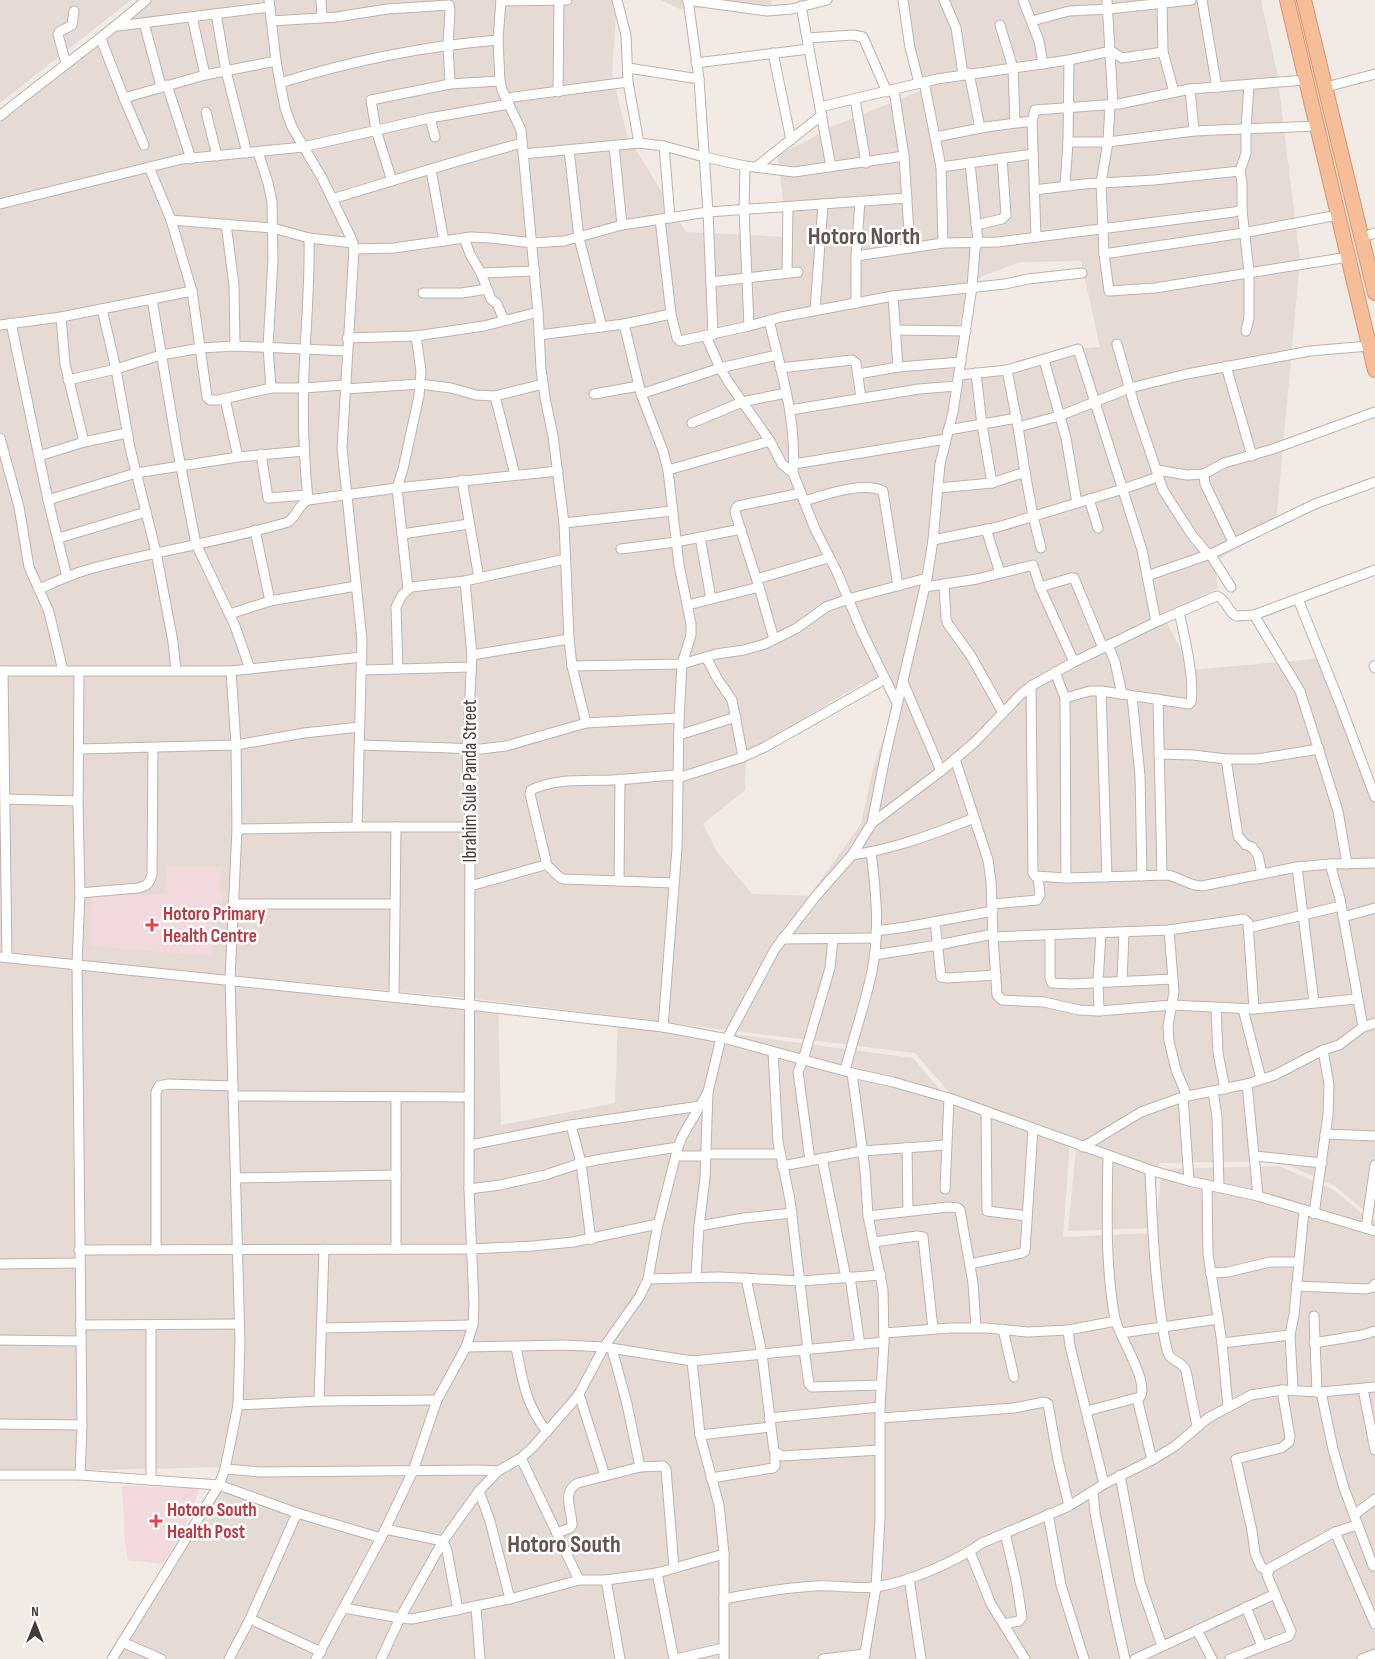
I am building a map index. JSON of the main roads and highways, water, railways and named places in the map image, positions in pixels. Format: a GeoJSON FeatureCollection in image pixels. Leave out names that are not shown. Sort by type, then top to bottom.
{"type":"FeatureCollection","features":[{"type":"Feature","properties":{"kind":"main road"},"geometry":{"type":"LineString","coordinates":[[1287,0],[1375,370]]}},
{"type":"Feature","properties":{"kind":"main road"},"geometry":{"type":"LineString","coordinates":[[1304,0],[1326,87],[1368,235],[1375,293]]}},
{"type":"Feature","properties":{"kind":"place","name":"Hotoro Primary Health Centre"},"geometry":{"type":"Point","coordinates":[152,925]}},
{"type":"Feature","properties":{"kind":"place","name":"Hotoro South Health Post"},"geometry":{"type":"Point","coordinates":[156,1521]}},
{"type":"Feature","properties":{"kind":"district","name":"Hotoro North"},"geometry":{"type":"Point","coordinates":[864,236]}},
{"type":"Feature","properties":{"kind":"district","name":"Hotoro South"},"geometry":{"type":"Point","coordinates":[564,1544]}}]}
